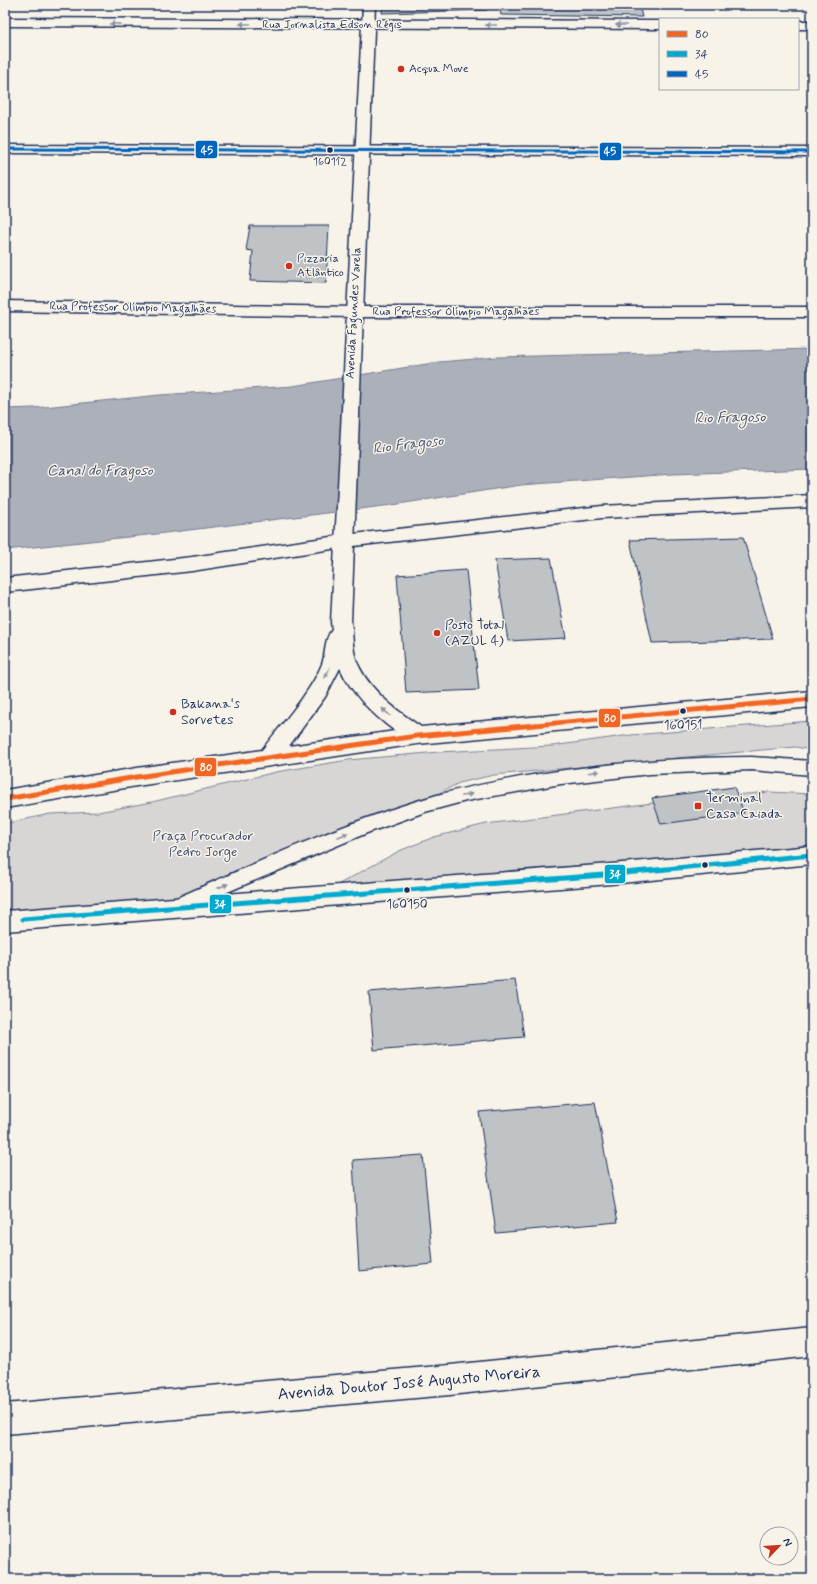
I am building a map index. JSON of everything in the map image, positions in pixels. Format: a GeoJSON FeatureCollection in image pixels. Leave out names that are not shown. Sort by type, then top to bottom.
{"type":"FeatureCollection","features":[{"type":"Feature","properties":{"kind":"street","name":"Avenida Fagundes Varela"},"geometry":{"type":"LineString","coordinates":[[369,5],[351,375],[342,622],[346,658],[356,678],[379,706],[394,720],[417,736]]}},
{"type":"Feature","properties":{"kind":"street","name":"Rua Jornalista Edson Régis"},"geometry":{"type":"LineString","coordinates":[[5,22],[368,25],[659,25]]}},
{"type":"Feature","properties":{"kind":"street"},"geometry":{"type":"LineString","coordinates":[[799,25],[812,25]]}},
{"type":"Feature","properties":{"kind":"street"},"geometry":{"type":"LineString","coordinates":[[5,149],[178,151],[363,150],[812,152]]}},
{"type":"Feature","properties":{"kind":"street","name":"Rua Professor Olímpio Magalhães"},"geometry":{"type":"LineString","coordinates":[[5,306],[354,312],[812,312]]}},
{"type":"Feature","properties":{"kind":"street"},"geometry":{"type":"LineString","coordinates":[[5,585],[192,564],[345,541],[602,512],[812,500]]}},
{"type":"Feature","properties":{"kind":"street","name":"Avenida Fagundes Varela"},"geometry":{"type":"LineString","coordinates":[[268,758],[318,692],[332,664],[342,622]]}},
{"type":"Feature","properties":{"kind":"street"},"geometry":{"type":"LineString","coordinates":[[5,799],[137,777],[417,736],[812,699]]}},
{"type":"Feature","properties":{"kind":"street"},"geometry":{"type":"LineString","coordinates":[[5,921],[604,875],[812,855]]}},
{"type":"Feature","properties":{"kind":"street","name":"Avenida Doutor José Augusto Moreira"},"geometry":{"type":"LineString","coordinates":[[5,1419],[450,1380],[812,1342]]}},
{"type":"Feature","properties":{"kind":"lane"},"geometry":{"type":"LineString","coordinates":[[174,907],[327,841],[418,808],[452,798],[511,786],[595,772],[666,765],[758,763],[812,768]]}},
{"type":"Feature","properties":{"kind":"green space","name":"Praça Procurador Pedro Jorge"},"geometry":{"type":"Polygon","coordinates":[[[812,721],[812,750],[795,747],[494,775],[459,783],[308,860],[228,892],[201,899],[5,915],[5,825],[8,823],[50,814],[98,812],[152,802],[276,772],[348,760],[439,752],[552,746],[631,735],[812,721]]]}},
{"type":"Feature","properties":{"kind":"green space"},"geometry":{"type":"Polygon","coordinates":[[[769,792],[812,794],[812,845],[474,879],[330,889],[399,851],[434,837],[486,824],[668,801],[769,792]]]}},
{"type":"Feature","properties":{"kind":"water","name":"Canal do Fragoso"},"geometry":{"type":"Polygon","coordinates":[[[812,349],[812,469],[673,474],[521,485],[392,505],[157,534],[5,550],[5,409],[34,408],[160,395],[293,386],[439,362],[498,357],[812,349]]]}},
{"type":"Feature","properties":{"kind":"building"},"geometry":{"type":"Polygon","coordinates":[[[383,5],[486,5],[487,10],[382,13],[383,5]]]}},
{"type":"Feature","properties":{"kind":"building"},"geometry":{"type":"Polygon","coordinates":[[[499,5],[639,5],[642,17],[501,15],[499,5]]]}},
{"type":"Feature","properties":{"kind":"building","name":"Pizzaria Atlântico"},"geometry":{"type":"Polygon","coordinates":[[[250,226],[329,226],[326,283],[250,281],[253,251],[246,250],[250,226]]]}},
{"type":"Feature","properties":{"kind":"building"},"geometry":{"type":"Polygon","coordinates":[[[743,537],[773,639],[652,643],[630,540],[743,537]]]}},
{"type":"Feature","properties":{"kind":"building"},"geometry":{"type":"Polygon","coordinates":[[[551,558],[566,638],[508,641],[495,560],[551,558]]]}},
{"type":"Feature","properties":{"kind":"building","name":"Posto Total (AZUL 4)"},"geometry":{"type":"Polygon","coordinates":[[[466,570],[479,690],[406,693],[397,575],[466,570]]]}},
{"type":"Feature","properties":{"kind":"building","name":"Terminal Casa Caiada"},"geometry":{"type":"Polygon","coordinates":[[[734,787],[744,813],[661,824],[652,798],[734,787]]]}},
{"type":"Feature","properties":{"kind":"building"},"geometry":{"type":"Polygon","coordinates":[[[515,980],[524,1037],[374,1050],[369,992],[515,980]]]}},
{"type":"Feature","properties":{"kind":"building"},"geometry":{"type":"Polygon","coordinates":[[[595,1102],[618,1222],[496,1233],[479,1112],[595,1102]]]}},
{"type":"Feature","properties":{"kind":"building"},"geometry":{"type":"Polygon","coordinates":[[[423,1155],[433,1264],[359,1271],[353,1160],[423,1155]]]}},
{"type":"Feature","properties":{"kind":"transit line","name":"45"},"geometry":{"type":"LineString","coordinates":[[5,149],[812,152]]}},
{"type":"Feature","properties":{"kind":"transit line","name":"80"},"geometry":{"type":"LineString","coordinates":[[5,799],[137,777],[417,736],[812,699]]}},
{"type":"Feature","properties":{"kind":"transit line","name":"34"},"geometry":{"type":"LineString","coordinates":[[23,919],[604,875],[812,855]]}},
{"type":"Feature","properties":{"kind":"place","name":"Acqua Move"},"geometry":{"type":"Point","coordinates":[401,69]}},
{"type":"Feature","properties":{"kind":"place","name":"160112"},"geometry":{"type":"Point","coordinates":[330,150]}},
{"type":"Feature","properties":{"kind":"place","name":"Pizzaria Atlântico"},"geometry":{"type":"Point","coordinates":[289,266]}},
{"type":"Feature","properties":{"kind":"place","name":"Posto Total (AZUL 4)"},"geometry":{"type":"Point","coordinates":[437,633]}},
{"type":"Feature","properties":{"kind":"place","name":"160151"},"geometry":{"type":"Point","coordinates":[683,711]}},
{"type":"Feature","properties":{"kind":"place","name":"Bakana's Sorvetes"},"geometry":{"type":"Point","coordinates":[173,712]}},
{"type":"Feature","properties":{"kind":"place","name":"Terminal Casa Caiada"},"geometry":{"type":"Point","coordinates":[698,806]}},
{"type":"Feature","properties":{"kind":"place","name":"160150"},"geometry":{"type":"Point","coordinates":[407,890]}},
{"type":"Feature","properties":{"kind":"water label","name":"Rio Fragoso"},"geometry":{"type":"Point","coordinates":[730,418]}},
{"type":"Feature","properties":{"kind":"water label","name":"Rio Fragoso"},"geometry":{"type":"Point","coordinates":[408,445]}}]}
